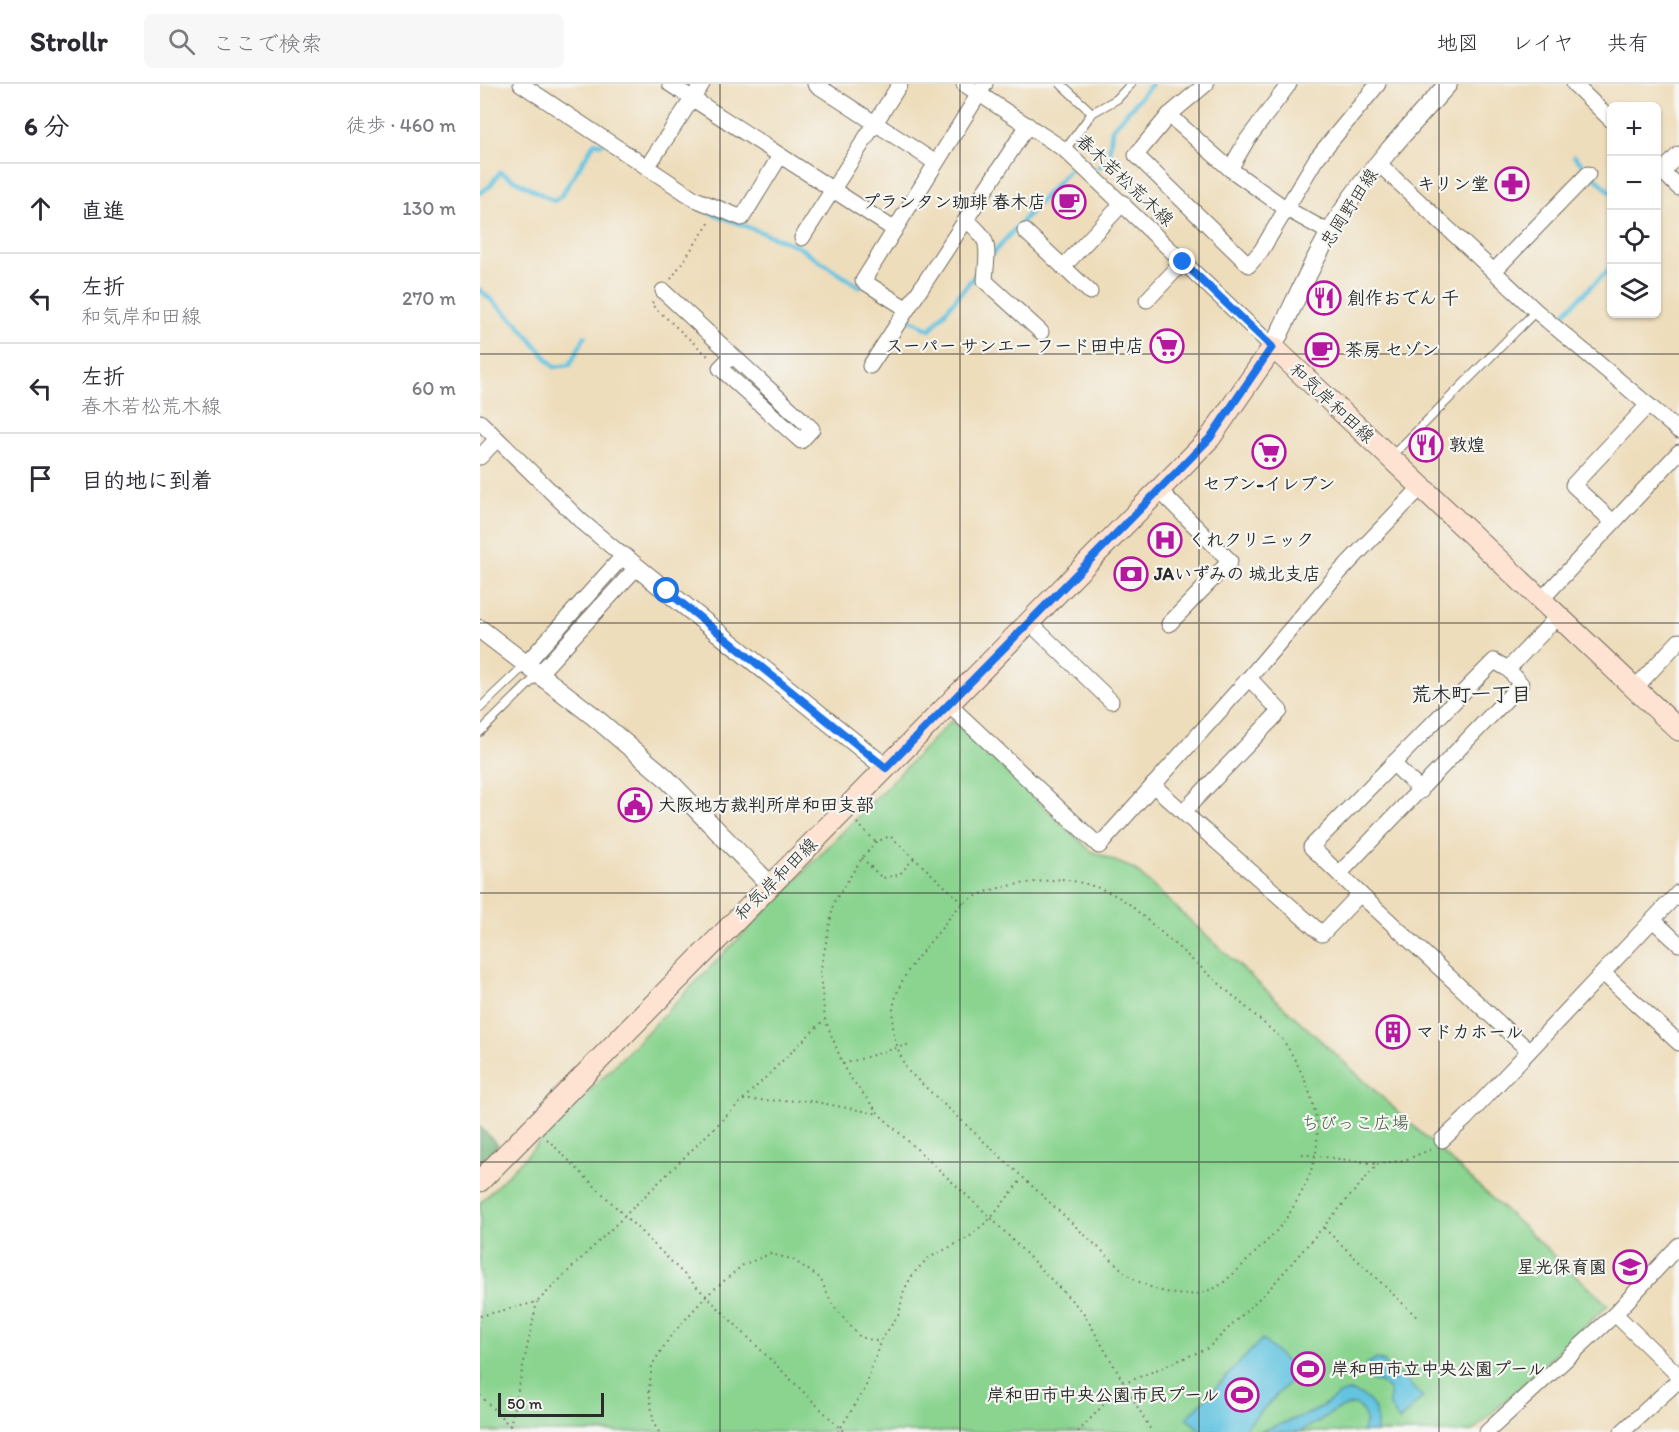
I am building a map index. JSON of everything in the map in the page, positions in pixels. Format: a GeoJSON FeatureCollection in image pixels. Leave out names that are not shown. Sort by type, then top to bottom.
{"type":"FeatureCollection","features":[{"type":"Feature","properties":{"kind":"main road","name":"和気岸和田線"},"geometry":{"type":"LineString","coordinates":[[480,1181],[1210,438],[1272,347],[1679,730]]}},
{"type":"Feature","properties":{"kind":"street"},"geometry":{"type":"LineString","coordinates":[[670,84],[895,230]]}},
{"type":"Feature","properties":{"kind":"street"},"geometry":{"type":"LineString","coordinates":[[647,167],[702,84]]}},
{"type":"Feature","properties":{"kind":"street"},"geometry":{"type":"LineString","coordinates":[[815,84],[936,163]]}},
{"type":"Feature","properties":{"kind":"street"},"geometry":{"type":"LineString","coordinates":[[802,238],[900,84]]}},
{"type":"Feature","properties":{"kind":"street","name":"春木若松荒木線"},"geometry":{"type":"LineString","coordinates":[[964,84],[982,89],[1065,150],[1124,203],[1272,347]]}},
{"type":"Feature","properties":{"kind":"street"},"geometry":{"type":"LineString","coordinates":[[1206,84],[1169,115],[1136,155],[1249,265],[1262,251],[1285,208],[1316,159],[1378,84]]}},
{"type":"Feature","properties":{"kind":"street"},"geometry":{"type":"LineString","coordinates":[[1230,169],[1247,140],[1289,84]]}},
{"type":"Feature","properties":{"kind":"street","name":"忠岡野田線"},"geometry":{"type":"LineString","coordinates":[[1272,347],[1330,233],[1349,202],[1378,163],[1448,84]]}},
{"type":"Feature","properties":{"kind":"street"},"geometry":{"type":"LineString","coordinates":[[1574,84],[1607,117]]}},
{"type":"Feature","properties":{"kind":"street"},"geometry":{"type":"LineString","coordinates":[[531,86],[695,199],[742,218],[780,156]]}},
{"type":"Feature","properties":{"kind":"street"},"geometry":{"type":"LineString","coordinates":[[907,309],[863,281],[982,89]]}},
{"type":"Feature","properties":{"kind":"street"},"geometry":{"type":"LineString","coordinates":[[1169,115],[1230,169],[1285,208],[1330,233]]}},
{"type":"Feature","properties":{"kind":"street"},"geometry":{"type":"LineString","coordinates":[[870,366],[1028,125]]}},
{"type":"Feature","properties":{"kind":"street"},"geometry":{"type":"LineString","coordinates":[[1661,167],[1679,154]]}},
{"type":"Feature","properties":{"kind":"street"},"geometry":{"type":"LineString","coordinates":[[1378,163],[1536,311],[1679,431]]}},
{"type":"Feature","properties":{"kind":"street"},"geometry":{"type":"LineString","coordinates":[[1661,170],[1679,188]]}},
{"type":"Feature","properties":{"kind":"street"},"geometry":{"type":"LineString","coordinates":[[1494,271],[1588,174]]}},
{"type":"Feature","properties":{"kind":"street"},"geometry":{"type":"LineString","coordinates":[[1063,267],[1124,203]]}},
{"type":"Feature","properties":{"kind":"street"},"geometry":{"type":"LineString","coordinates":[[966,220],[984,234],[987,243],[985,281],[1041,332]]}},
{"type":"Feature","properties":{"kind":"street"},"geometry":{"type":"LineString","coordinates":[[1025,231],[1090,292]]}},
{"type":"Feature","properties":{"kind":"street"},"geometry":{"type":"LineString","coordinates":[[1146,300],[1183,262]]}},
{"type":"Feature","properties":{"kind":"street"},"geometry":{"type":"LineString","coordinates":[[663,291],[812,429],[801,441],[720,368],[732,356]]}},
{"type":"Feature","properties":{"kind":"street"},"geometry":{"type":"LineString","coordinates":[[1613,522],[1573,485],[1648,405]]}},
{"type":"Feature","properties":{"kind":"street"},"geometry":{"type":"LineString","coordinates":[[480,422],[580,520],[886,768]]}},
{"type":"Feature","properties":{"kind":"street"},"geometry":{"type":"LineString","coordinates":[[480,457],[497,440]]}},
{"type":"Feature","properties":{"kind":"street"},"geometry":{"type":"LineString","coordinates":[[1541,600],[1679,452]]}},
{"type":"Feature","properties":{"kind":"street"},"geometry":{"type":"LineString","coordinates":[[948,704],[1099,846],[1250,678],[1334,578],[1422,486]]}},
{"type":"Feature","properties":{"kind":"street"},"geometry":{"type":"LineString","coordinates":[[1159,490],[1230,561],[1168,624]]}},
{"type":"Feature","properties":{"kind":"street"},"geometry":{"type":"LineString","coordinates":[[531,670],[630,562]]}},
{"type":"Feature","properties":{"kind":"street"},"geometry":{"type":"LineString","coordinates":[[1508,669],[1558,616]]}},
{"type":"Feature","properties":{"kind":"street"},"geometry":{"type":"LineString","coordinates":[[1029,622],[1111,701]]}},
{"type":"Feature","properties":{"kind":"street"},"geometry":{"type":"LineString","coordinates":[[480,629],[665,777],[770,885]]}},
{"type":"Feature","properties":{"kind":"street"},"geometry":{"type":"LineString","coordinates":[[1635,688],[1679,641]]}},
{"type":"Feature","properties":{"kind":"street"},"geometry":{"type":"LineString","coordinates":[[1339,874],[1521,684],[1508,669],[1494,661],[1311,847],[1339,874],[1360,894],[1528,1050]]}},
{"type":"Feature","properties":{"kind":"street"},"geometry":{"type":"LineString","coordinates":[[1183,812],[1280,711],[1250,678]]}},
{"type":"Feature","properties":{"kind":"street"},"geometry":{"type":"LineString","coordinates":[[1393,763],[1421,790]]}},
{"type":"Feature","properties":{"kind":"street"},"geometry":{"type":"LineString","coordinates":[[1153,785],[1322,934],[1360,894]]}},
{"type":"Feature","properties":{"kind":"street"},"geometry":{"type":"LineString","coordinates":[[1442,1140],[1679,892]]}},
{"type":"Feature","properties":{"kind":"street"},"geometry":{"type":"LineString","coordinates":[[1653,920],[1679,944]]}},
{"type":"Feature","properties":{"kind":"street"},"geometry":{"type":"LineString","coordinates":[[1603,973],[1679,1043]]}},
{"type":"Feature","properties":{"kind":"street"},"geometry":{"type":"LineString","coordinates":[[1487,1432],[1615,1314],[1679,1245]]}},
{"type":"Feature","properties":{"kind":"street"},"geometry":{"type":"LineString","coordinates":[[1615,1314],[1679,1378],[1622,1432]]}},
{"type":"Feature","properties":{"kind":"lane"},"geometry":{"type":"LineString","coordinates":[[1061,84],[1092,113]]}},
{"type":"Feature","properties":{"kind":"lane"},"geometry":{"type":"LineString","coordinates":[[1065,150],[1092,113],[1117,99],[1131,84]]}},
{"type":"Feature","properties":{"kind":"lane"},"geometry":{"type":"LineString","coordinates":[[1391,457],[1536,311]]}},
{"type":"Feature","properties":{"kind":"lane"},"geometry":{"type":"LineString","coordinates":[[480,708],[531,670]]}},
{"type":"Feature","properties":{"kind":"lane"},"geometry":{"type":"LineString","coordinates":[[480,732],[531,670]]}},
{"type":"Feature","properties":{"kind":"path"},"geometry":{"type":"LineString","coordinates":[[713,218],[663,291],[651,304],[720,368]]}},
{"type":"Feature","properties":{"kind":"path"},"geometry":{"type":"LineString","coordinates":[[853,819],[876,842]]}},
{"type":"Feature","properties":{"kind":"path"},"geometry":{"type":"LineString","coordinates":[[963,903],[890,836],[876,842],[862,858],[834,902],[820,973],[825,1019],[846,1072],[879,1114],[991,1218],[1083,1312],[1152,1432]]}},
{"type":"Feature","properties":{"kind":"path"},"geometry":{"type":"LineString","coordinates":[[862,858],[882,878],[899,875],[914,858]]}},
{"type":"Feature","properties":{"kind":"path"},"geometry":{"type":"LineString","coordinates":[[1062,879],[1089,883],[1112,892],[1128,903],[1283,1040],[1308,1086],[1316,1129],[1315,1156],[1299,1197],[1282,1225],[1218,1286],[1196,1294],[1175,1294],[1149,1288],[1129,1276],[907,1070],[896,1048],[894,1012],[896,994],[907,969],[963,903],[991,890],[1062,879]]}},
{"type":"Feature","properties":{"kind":"path"},"geometry":{"type":"LineString","coordinates":[[480,1316],[537,1302],[825,1019]]}},
{"type":"Feature","properties":{"kind":"path"},"geometry":{"type":"LineString","coordinates":[[843,1064],[910,1044]]}},
{"type":"Feature","properties":{"kind":"path"},"geometry":{"type":"LineString","coordinates":[[742,1100],[811,1101],[879,1114]]}},
{"type":"Feature","properties":{"kind":"path"},"geometry":{"type":"LineString","coordinates":[[543,1135],[841,1431],[865,1389],[880,1342],[899,1314],[904,1290],[913,1274],[927,1259],[969,1237],[991,1218],[1022,1179]]}},
{"type":"Feature","properties":{"kind":"path"},"geometry":{"type":"LineString","coordinates":[[1302,1154],[1378,1164],[1405,1160],[1429,1151],[1442,1140]]}},
{"type":"Feature","properties":{"kind":"path"},"geometry":{"type":"LineString","coordinates":[[1078,1432],[1124,1384],[1208,1348],[1271,1287],[1378,1164]]}},
{"type":"Feature","properties":{"kind":"path"},"geometry":{"type":"LineString","coordinates":[[1323,1227],[1419,1319]]}},
{"type":"Feature","properties":{"kind":"path"},"geometry":{"type":"LineString","coordinates":[[659,1432],[654,1424],[649,1391],[652,1365],[670,1337],[706,1296],[742,1265],[770,1254],[792,1259],[819,1278],[832,1304],[860,1337],[880,1342]]}},
{"type":"Feature","properties":{"kind":"path"},"geometry":{"type":"LineString","coordinates":[[510,1426],[537,1302]]}},
{"type":"Feature","properties":{"kind":"path"},"geometry":{"type":"LineString","coordinates":[[480,1395],[513,1432]]}},
{"type":"Feature","properties":{"kind":"green space","name":"ちびっこ広場"},"geometry":{"type":"Polygon","coordinates":[[[952,720],[1091,851],[1134,869],[1608,1305],[1474,1430],[1470,1432],[480,1432],[480,1203],[952,720]]]}},
{"type":"Feature","properties":{"kind":"green space"},"geometry":{"type":"Polygon","coordinates":[[[480,1127],[498,1145],[480,1163],[480,1127]]]}},
{"type":"Feature","properties":{"kind":"water","name":"岸和田市中央公園市民プール"},"geometry":{"type":"Polygon","coordinates":[[[1262,1339],[1298,1373],[1241,1432],[1202,1432],[1187,1418],[1262,1339]]]}},
{"type":"Feature","properties":{"kind":"water"},"geometry":{"type":"Polygon","coordinates":[[[1376,1359],[1385,1362],[1387,1376],[1393,1381],[1399,1374],[1423,1397],[1399,1421],[1390,1406],[1390,1391],[1380,1382],[1371,1380],[1365,1372],[1368,1363],[1376,1359]]]}},
{"type":"Feature","properties":{"kind":"water"},"geometry":{"type":"Polygon","coordinates":[[[1351,1392],[1364,1397],[1373,1406],[1377,1417],[1376,1432],[1362,1432],[1365,1417],[1357,1405],[1341,1408],[1297,1432],[1259,1432],[1313,1412],[1342,1393],[1351,1392]]]}},
{"type":"Feature","properties":{"kind":"waterway"},"geometry":{"type":"LineString","coordinates":[[1098,168],[1109,157],[1112,129],[1152,84]]}},
{"type":"Feature","properties":{"kind":"waterway"},"geometry":{"type":"LineString","coordinates":[[480,193],[490,186],[500,172],[554,201],[561,196],[595,142],[602,144]]}},
{"type":"Feature","properties":{"kind":"waterway"},"geometry":{"type":"LineString","coordinates":[[1574,156],[1607,189]]}},
{"type":"Feature","properties":{"kind":"waterway"},"geometry":{"type":"LineString","coordinates":[[992,254],[1069,170]]}},
{"type":"Feature","properties":{"kind":"waterway"},"geometry":{"type":"LineString","coordinates":[[701,209],[797,246],[860,287]]}},
{"type":"Feature","properties":{"kind":"waterway"},"geometry":{"type":"LineString","coordinates":[[908,318],[930,330],[981,268]]}},
{"type":"Feature","properties":{"kind":"waterway"},"geometry":{"type":"LineString","coordinates":[[1558,319],[1607,271]]}},
{"type":"Feature","properties":{"kind":"waterway"},"geometry":{"type":"LineString","coordinates":[[480,290],[518,324],[554,367],[570,365],[585,336]]}},
{"type":"Feature","properties":{"kind":"place","name":"キリン堂"},"geometry":{"type":"Point","coordinates":[1512,184]}},
{"type":"Feature","properties":{"kind":"place","name":"プランタン珈琲 春木店"},"geometry":{"type":"Point","coordinates":[1069,202]}},
{"type":"Feature","properties":{"kind":"place","name":"創作おでん 千"},"geometry":{"type":"Point","coordinates":[1324,298]}},
{"type":"Feature","properties":{"kind":"place","name":"スーパー サンエー フード田中店"},"geometry":{"type":"Point","coordinates":[1167,346]}},
{"type":"Feature","properties":{"kind":"place","name":"茶房 セゾン"},"geometry":{"type":"Point","coordinates":[1322,350]}},
{"type":"Feature","properties":{"kind":"place","name":"敦煌"},"geometry":{"type":"Point","coordinates":[1426,445]}},
{"type":"Feature","properties":{"kind":"place","name":"セブン-イレブン"},"geometry":{"type":"Point","coordinates":[1269,452]}},
{"type":"Feature","properties":{"kind":"place","name":"くれクリニック"},"geometry":{"type":"Point","coordinates":[1165,540]}},
{"type":"Feature","properties":{"kind":"place","name":"JAいずみの 城北支店"},"geometry":{"type":"Point","coordinates":[1131,574]}},
{"type":"Feature","properties":{"kind":"place","name":"大阪地方裁判所岸和田支部"},"geometry":{"type":"Point","coordinates":[635,805]}},
{"type":"Feature","properties":{"kind":"place","name":"マドカホール"},"geometry":{"type":"Point","coordinates":[1393,1032]}},
{"type":"Feature","properties":{"kind":"place","name":"星光保育園"},"geometry":{"type":"Point","coordinates":[1630,1267]}},
{"type":"Feature","properties":{"kind":"place","name":"岸和田市立中央公園プール"},"geometry":{"type":"Point","coordinates":[1308,1369]}},
{"type":"Feature","properties":{"kind":"place","name":"岸和田市中央公園市民プール"},"geometry":{"type":"Point","coordinates":[1242,1395]}},
{"type":"Feature","properties":{"kind":"district","name":"荒木町一丁目"},"geometry":{"type":"Point","coordinates":[1471,694]}},
{"type":"Feature","properties":{"kind":"route"},"geometry":{"type":"LineString","coordinates":[[667,591],[886,768],[1210,438],[1231,411],[1272,347],[1183,262]]}}]}
